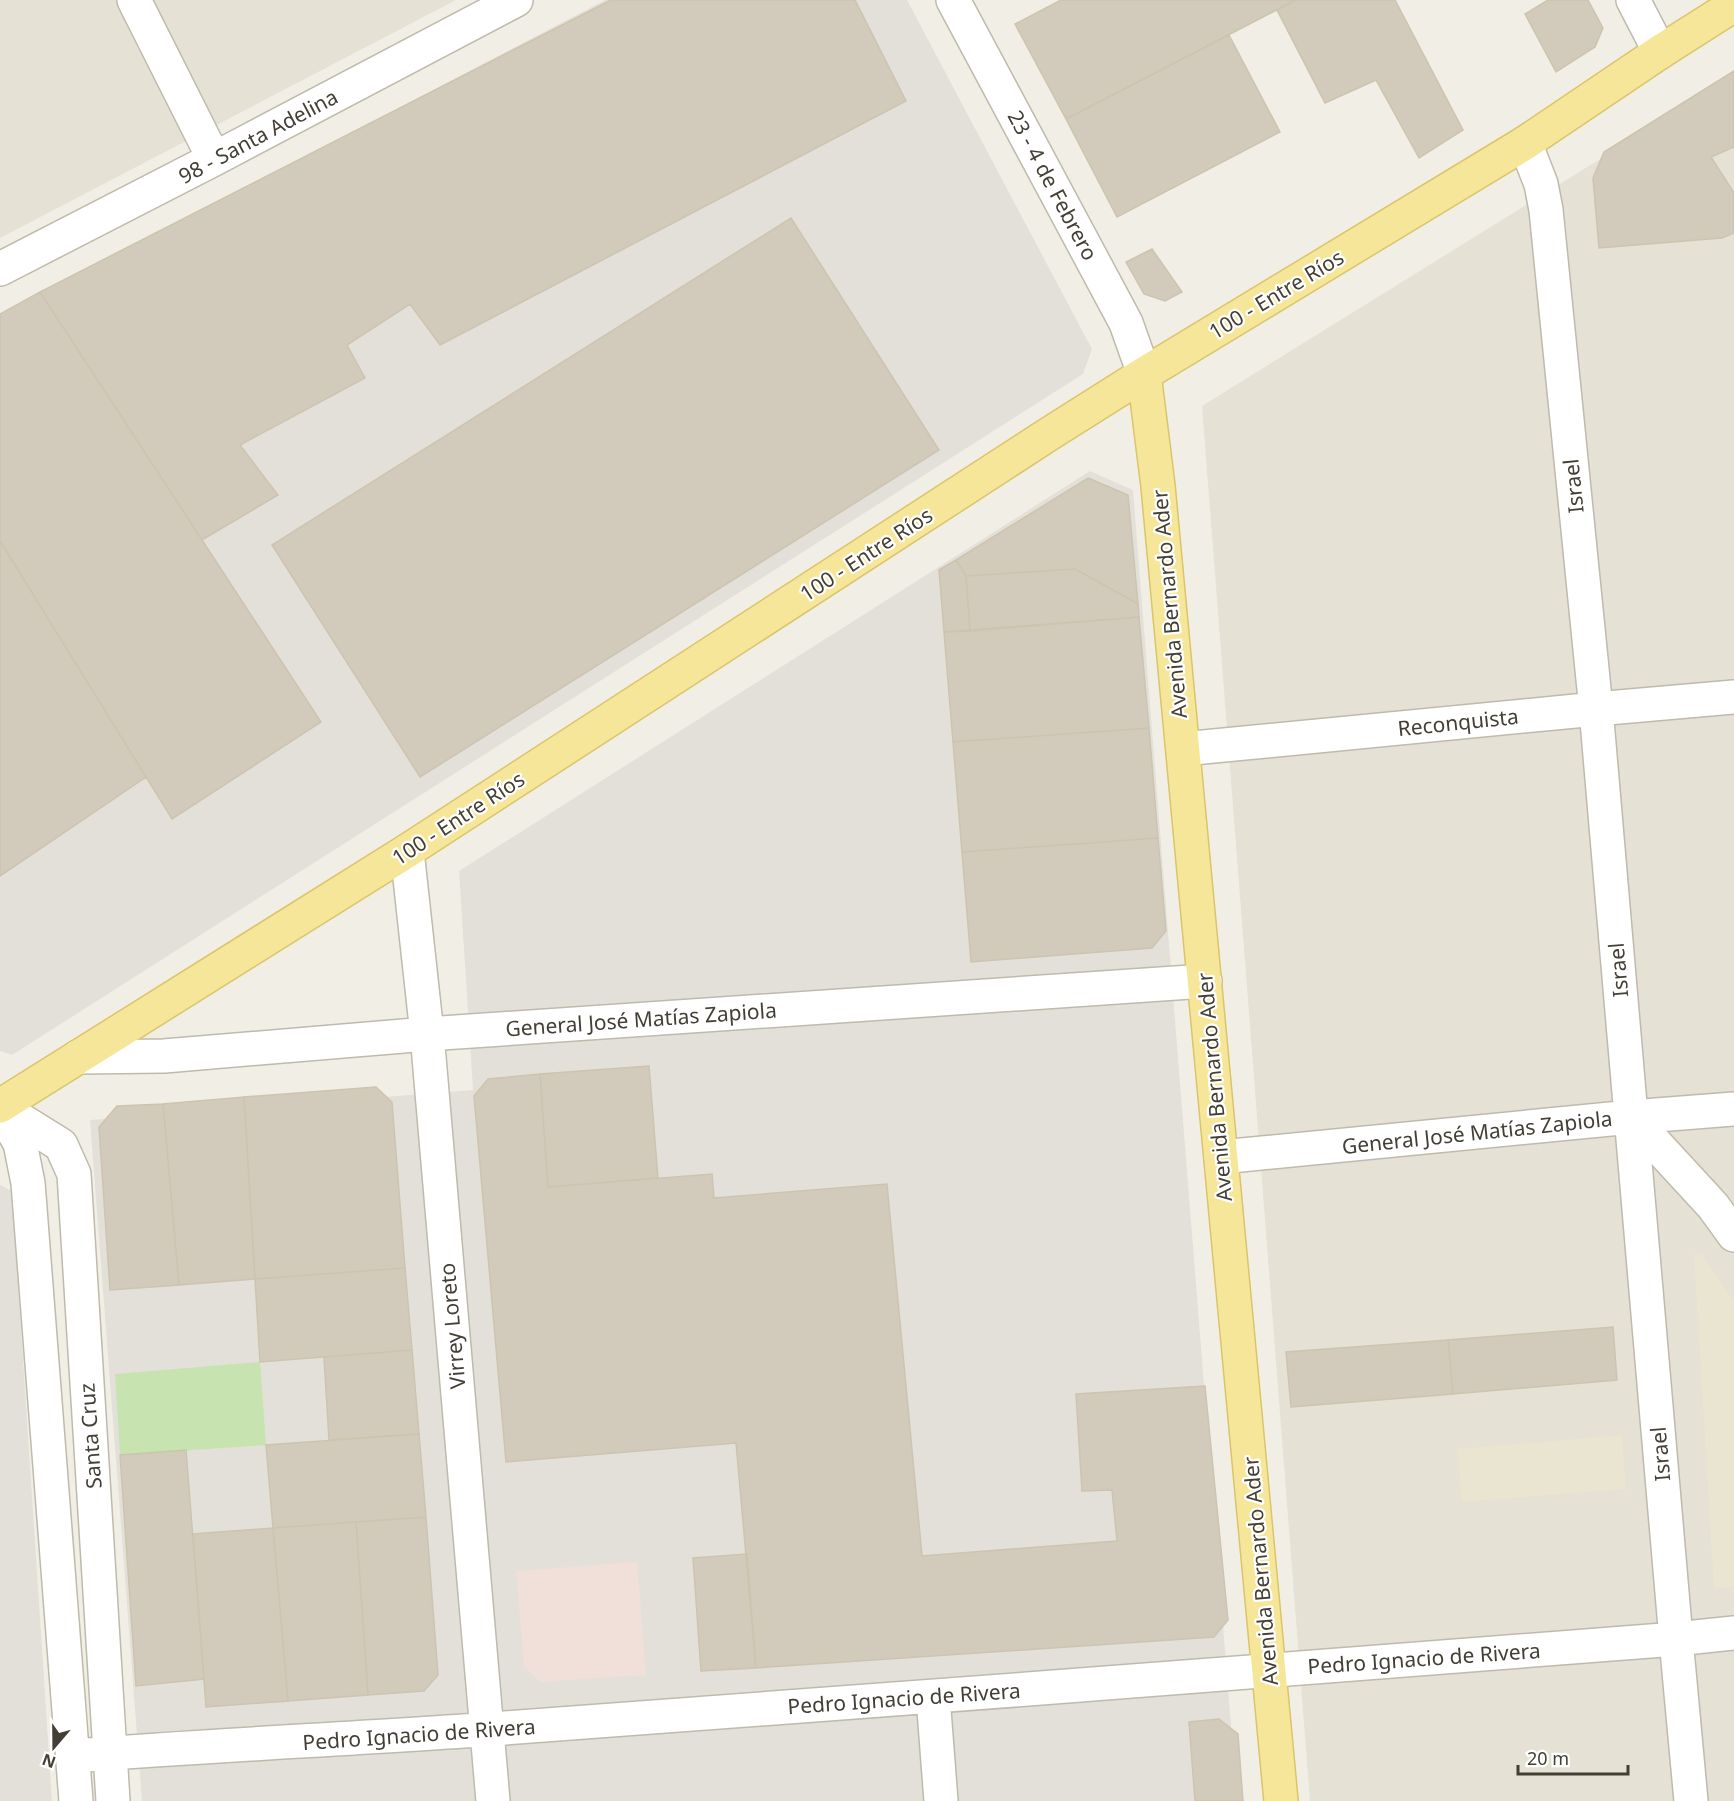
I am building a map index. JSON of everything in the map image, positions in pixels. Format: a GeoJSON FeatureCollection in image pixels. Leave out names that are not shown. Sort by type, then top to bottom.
{"type":"FeatureCollection","features":[{"type":"Feature","properties":{"kind":"main road","name":"100 - Entre Ríos"},"geometry":{"type":"LineString","coordinates":[[0,1107],[407,851],[1144,374],[1525,143],[1734,5]]}},
{"type":"Feature","properties":{"kind":"main road","name":"Avenida Bernardo Ader"},"geometry":{"type":"LineString","coordinates":[[1144,374],[1155,454],[1281,1801]]}},
{"type":"Feature","properties":{"kind":"street"},"geometry":{"type":"LineString","coordinates":[[134,0],[214,159]]}},
{"type":"Feature","properties":{"kind":"street","name":"98 - Santa Adelina"},"geometry":{"type":"LineString","coordinates":[[0,269],[516,0]]}},
{"type":"Feature","properties":{"kind":"street","name":"23 - 4 de Febrero"},"geometry":{"type":"LineString","coordinates":[[953,0],[1126,323],[1144,374]]}},
{"type":"Feature","properties":{"kind":"street"},"geometry":{"type":"LineString","coordinates":[[1633,0],[1660,52]]}},
{"type":"Feature","properties":{"kind":"street","name":"Israel"},"geometry":{"type":"LineString","coordinates":[[1525,143],[1541,184],[1546,210],[1596,709],[1691,1801]]}},
{"type":"Feature","properties":{"kind":"street","name":"Reconquista"},"geometry":{"type":"LineString","coordinates":[[1183,749],[1734,697]]}},
{"type":"Feature","properties":{"kind":"street","name":"Virrey Loreto"},"geometry":{"type":"LineString","coordinates":[[407,851],[427,1034],[493,1801]]}},
{"type":"Feature","properties":{"kind":"street","name":"General José Matías Zapiola"},"geometry":{"type":"LineString","coordinates":[[78,1057],[164,1056],[427,1034],[1205,981]]}},
{"type":"Feature","properties":{"kind":"street","name":"Santa Cruz"},"geometry":{"type":"LineString","coordinates":[[0,1107],[61,1145],[74,1174],[113,1801]]}},
{"type":"Feature","properties":{"kind":"street","name":"Santa Cruz"},"geometry":{"type":"LineString","coordinates":[[0,1107],[20,1143],[28,1183],[76,1801]]}},
{"type":"Feature","properties":{"kind":"street","name":"General José Matías Zapiola"},"geometry":{"type":"LineString","coordinates":[[1221,1157],[1734,1109]]}},
{"type":"Feature","properties":{"kind":"street"},"geometry":{"type":"LineString","coordinates":[[1631,1117],[1713,1206],[1734,1235]]}},
{"type":"Feature","properties":{"kind":"street","name":"Pedro Ignacio de Rivera"},"geometry":{"type":"LineString","coordinates":[[73,1756],[487,1730],[933,1697],[1734,1633]]}},
{"type":"Feature","properties":{"kind":"street"},"geometry":{"type":"LineString","coordinates":[[933,1697],[941,1801]]}},
{"type":"Feature","properties":{"kind":"shaded area"},"geometry":{"type":"Polygon","coordinates":[[[0,0],[456,0],[0,238],[0,0]]]}},
{"type":"Feature","properties":{"kind":"shaded area"},"geometry":{"type":"Polygon","coordinates":[[[605,0],[907,0],[1092,349],[1083,374],[12,1055],[0,1051],[0,321],[31,301],[605,0]]]}},
{"type":"Feature","properties":{"kind":"shaded area"},"geometry":{"type":"Polygon","coordinates":[[[1734,76],[1734,1801],[1310,1801],[1202,406],[1734,76]]]}},
{"type":"Feature","properties":{"kind":"shaded area"},"geometry":{"type":"Polygon","coordinates":[[[1090,471],[1133,490],[1237,1801],[142,1801],[90,1120],[473,1090],[459,871],[1090,471]]]}},
{"type":"Feature","properties":{"kind":"shaded area"},"geometry":{"type":"Polygon","coordinates":[[[0,1185],[12,1191],[52,1801],[0,1801],[0,1185]]]}},
{"type":"Feature","properties":{"kind":"shaded area"},"geometry":{"type":"Polygon","coordinates":[[[1701,1254],[1734,1301],[1734,1587],[1714,1589],[1694,1255],[1701,1254]]]}},
{"type":"Feature","properties":{"kind":"shaded area"},"geometry":{"type":"Polygon","coordinates":[[[1622,1435],[1626,1489],[1462,1502],[1457,1449],[1622,1435]]]}},
{"type":"Feature","properties":{"kind":"shaded area"},"geometry":{"type":"Polygon","coordinates":[[[637,1562],[646,1675],[540,1682],[524,1667],[516,1571],[637,1562]]]}},
{"type":"Feature","properties":{"kind":"green space"},"geometry":{"type":"Polygon","coordinates":[[[260,1362],[266,1445],[120,1455],[115,1374],[260,1362]]]}},
{"type":"Feature","properties":{"kind":"building"},"geometry":{"type":"Polygon","coordinates":[[[611,0],[855,0],[906,101],[440,345],[410,304],[347,345],[365,378],[240,445],[278,495],[202,540],[40,292],[611,0]]]}},
{"type":"Feature","properties":{"kind":"building"},"geometry":{"type":"Polygon","coordinates":[[[1061,0],[1296,0],[1066,119],[1015,24],[1061,0]]]}},
{"type":"Feature","properties":{"kind":"building"},"geometry":{"type":"Polygon","coordinates":[[[1296,0],[1395,0],[1463,130],[1419,158],[1376,80],[1325,103],[1277,10],[1296,0]]]}},
{"type":"Feature","properties":{"kind":"building"},"geometry":{"type":"Polygon","coordinates":[[[1548,0],[1588,0],[1603,28],[1595,47],[1556,72],[1525,14],[1548,0]]]}},
{"type":"Feature","properties":{"kind":"building"},"geometry":{"type":"Polygon","coordinates":[[[1229,35],[1280,132],[1117,217],[1066,119],[1229,35]]]}},
{"type":"Feature","properties":{"kind":"building"},"geometry":{"type":"Polygon","coordinates":[[[1734,71],[1734,147],[1711,157],[1734,193],[1734,233],[1722,238],[1599,248],[1593,178],[1604,152],[1734,71]]]}},
{"type":"Feature","properties":{"kind":"building"},"geometry":{"type":"Polygon","coordinates":[[[791,218],[939,450],[420,777],[272,545],[791,218]]]}},
{"type":"Feature","properties":{"kind":"building"},"geometry":{"type":"Polygon","coordinates":[[[1152,249],[1182,292],[1165,301],[1144,294],[1126,262],[1152,249]]]}},
{"type":"Feature","properties":{"kind":"building"},"geometry":{"type":"Polygon","coordinates":[[[40,292],[321,722],[172,819],[0,541],[0,314],[40,292]]]}},
{"type":"Feature","properties":{"kind":"building"},"geometry":{"type":"Polygon","coordinates":[[[1088,478],[1128,495],[1138,604],[1075,569],[966,576],[956,560],[1088,478]]]}},
{"type":"Feature","properties":{"kind":"building"},"geometry":{"type":"Polygon","coordinates":[[[0,541],[146,777],[0,876],[0,541]]]}},
{"type":"Feature","properties":{"kind":"building"},"geometry":{"type":"Polygon","coordinates":[[[956,560],[966,576],[970,631],[944,632],[939,570],[956,560]]]}},
{"type":"Feature","properties":{"kind":"building"},"geometry":{"type":"Polygon","coordinates":[[[1075,569],[1138,604],[1139,617],[970,631],[966,576],[1075,569]]]}},
{"type":"Feature","properties":{"kind":"building"},"geometry":{"type":"Polygon","coordinates":[[[1139,617],[1149,728],[953,742],[944,632],[1139,617]]]}},
{"type":"Feature","properties":{"kind":"building"},"geometry":{"type":"Polygon","coordinates":[[[1149,728],[1158,838],[962,852],[953,742],[1149,728]]]}},
{"type":"Feature","properties":{"kind":"building"},"geometry":{"type":"Polygon","coordinates":[[[1158,838],[1166,931],[1152,948],[971,962],[962,852],[1158,838]]]}},
{"type":"Feature","properties":{"kind":"building"},"geometry":{"type":"Polygon","coordinates":[[[649,1066],[658,1178],[548,1187],[540,1074],[649,1066]]]}},
{"type":"Feature","properties":{"kind":"building"},"geometry":{"type":"Polygon","coordinates":[[[540,1074],[548,1187],[712,1174],[714,1198],[887,1184],[922,1556],[1117,1541],[1112,1490],[1082,1491],[1076,1394],[1205,1386],[1228,1620],[1214,1637],[756,1668],[736,1443],[506,1462],[474,1096],[488,1079],[540,1074]]]}},
{"type":"Feature","properties":{"kind":"building"},"geometry":{"type":"Polygon","coordinates":[[[376,1087],[392,1102],[405,1268],[255,1279],[244,1097],[376,1087]]]}},
{"type":"Feature","properties":{"kind":"building"},"geometry":{"type":"Polygon","coordinates":[[[244,1097],[255,1279],[179,1285],[163,1104],[244,1097]]]}},
{"type":"Feature","properties":{"kind":"building"},"geometry":{"type":"Polygon","coordinates":[[[163,1104],[179,1285],[110,1290],[99,1127],[117,1106],[163,1104]]]}},
{"type":"Feature","properties":{"kind":"building"},"geometry":{"type":"Polygon","coordinates":[[[405,1268],[412,1350],[260,1362],[255,1279],[405,1268]]]}},
{"type":"Feature","properties":{"kind":"building"},"geometry":{"type":"Polygon","coordinates":[[[1613,1327],[1617,1380],[1453,1394],[1448,1340],[1613,1327]]]}},
{"type":"Feature","properties":{"kind":"building"},"geometry":{"type":"Polygon","coordinates":[[[1448,1340],[1453,1394],[1291,1407],[1286,1352],[1448,1340]]]}},
{"type":"Feature","properties":{"kind":"building"},"geometry":{"type":"Polygon","coordinates":[[[412,1350],[419,1434],[329,1440],[324,1357],[412,1350]]]}},
{"type":"Feature","properties":{"kind":"building"},"geometry":{"type":"Polygon","coordinates":[[[419,1434],[426,1517],[273,1528],[266,1445],[419,1434]]]}},
{"type":"Feature","properties":{"kind":"building"},"geometry":{"type":"Polygon","coordinates":[[[186,1450],[204,1679],[136,1686],[120,1455],[186,1450]]]}},
{"type":"Feature","properties":{"kind":"building"},"geometry":{"type":"Polygon","coordinates":[[[426,1517],[438,1675],[424,1691],[368,1695],[356,1522],[426,1517]]]}},
{"type":"Feature","properties":{"kind":"building"},"geometry":{"type":"Polygon","coordinates":[[[356,1522],[368,1695],[288,1701],[273,1528],[356,1522]]]}},
{"type":"Feature","properties":{"kind":"building"},"geometry":{"type":"Polygon","coordinates":[[[273,1528],[288,1701],[206,1707],[193,1534],[273,1528]]]}},
{"type":"Feature","properties":{"kind":"building"},"geometry":{"type":"Polygon","coordinates":[[[747,1554],[756,1668],[701,1671],[693,1558],[747,1554]]]}},
{"type":"Feature","properties":{"kind":"building"},"geometry":{"type":"Polygon","coordinates":[[[1219,1719],[1238,1734],[1243,1801],[1195,1801],[1189,1722],[1219,1719]]]}}]}
